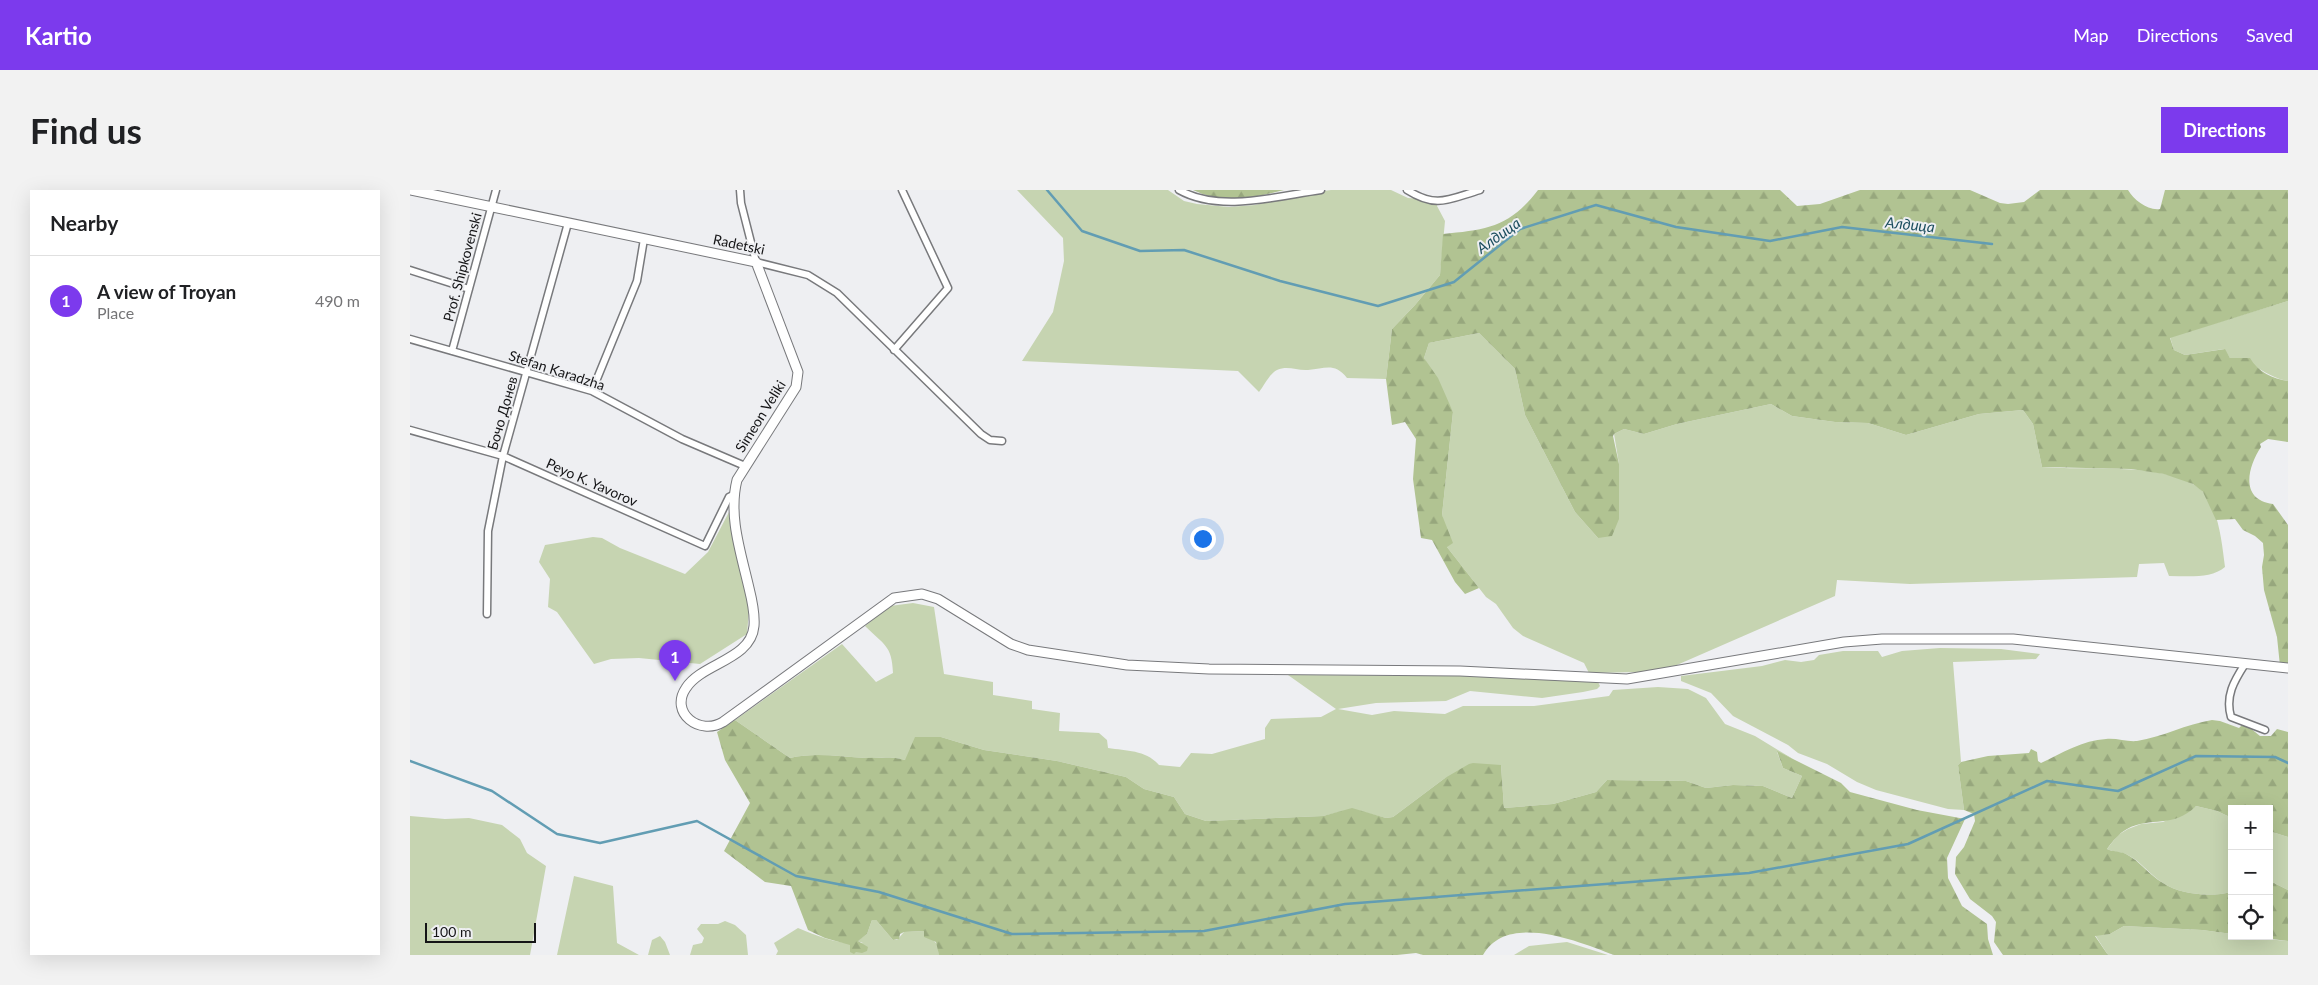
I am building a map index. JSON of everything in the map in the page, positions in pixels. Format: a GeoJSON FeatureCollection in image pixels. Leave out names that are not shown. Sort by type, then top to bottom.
{"type":"FeatureCollection","features":[{"type":"Feature","properties":{"kind":"street","name":"Radetski"},"geometry":{"type":"LineString","coordinates":[[411,190],[756,262],[808,275],[837,293],[981,434],[990,440],[1002,441]]}},
{"type":"Feature","properties":{"kind":"street","name":"Prof. Shipkovenski"},"geometry":{"type":"LineString","coordinates":[[452,351],[496,190]]}},
{"type":"Feature","properties":{"kind":"street","name":"Simeon Veliki"},"geometry":{"type":"LineString","coordinates":[[740,190],[741,203],[756,262],[798,372],[798,380],[796,387],[737,480],[733,495],[734,518],[754,616],[754,632],[739,651],[705,672],[685,688],[682,697],[682,707],[686,716],[693,723],[708,728],[719,725],[894,598],[907,594],[922,594],[938,598],[1011,644],[1028,650],[1127,665],[1340,671],[1460,670],[1627,679],[1844,642],[1882,639],[1972,638],[2013,639],[2245,664]]}},
{"type":"Feature","properties":{"kind":"street"},"geometry":{"type":"LineString","coordinates":[[894,350],[948,288],[902,190]]}},
{"type":"Feature","properties":{"kind":"street"},"geometry":{"type":"LineString","coordinates":[[1178,190],[1205,200],[1226,202],[1321,190]]}},
{"type":"Feature","properties":{"kind":"street"},"geometry":{"type":"LineString","coordinates":[[1407,190],[1415,196],[1432,202],[1447,200],[1480,190]]}},
{"type":"Feature","properties":{"kind":"street","name":"Бочо Донев"},"geometry":{"type":"LineString","coordinates":[[486,614],[488,531],[503,456],[568,223]]}},
{"type":"Feature","properties":{"kind":"street"},"geometry":{"type":"LineString","coordinates":[[592,391],[637,281],[644,239]]}},
{"type":"Feature","properties":{"kind":"street"},"geometry":{"type":"LineString","coordinates":[[410,270],[469,289]]}},
{"type":"Feature","properties":{"kind":"street","name":"Stefan Karadzha"},"geometry":{"type":"LineString","coordinates":[[410,339],[592,391],[682,439],[745,466]]}},
{"type":"Feature","properties":{"kind":"street","name":"Peyo K. Yavorov"},"geometry":{"type":"LineString","coordinates":[[410,430],[503,456],[706,546],[729,497],[733,495]]}},
{"type":"Feature","properties":{"kind":"street"},"geometry":{"type":"LineString","coordinates":[[2265,730],[2231,717],[2230,692],[2232,683],[2245,664],[2288,668]]}},
{"type":"Feature","properties":{"kind":"green space"},"geometry":{"type":"Polygon","coordinates":[[[1017,190],[1168,190],[1184,201],[1229,207],[1255,205],[1295,195],[1331,190],[1391,190],[1408,198],[1438,200],[1437,206],[1445,221],[1440,275],[1392,329],[1386,379],[1347,378],[1333,368],[1304,370],[1285,368],[1274,372],[1259,392],[1238,371],[1022,361],[1053,312],[1064,261],[1063,238],[1017,190]]]}},
{"type":"Feature","properties":{"kind":"green space"},"geometry":{"type":"Polygon","coordinates":[[[1193,190],[1284,190],[1249,197],[1226,198],[1215,197],[1193,190]]]}},
{"type":"Feature","properties":{"kind":"green space"},"geometry":{"type":"Polygon","coordinates":[[[1538,190],[1780,190],[1797,206],[1820,204],[1860,190],[1970,190],[2000,203],[2008,204],[2024,202],[2040,190],[2128,190],[2142,204],[2160,209],[2165,190],[2288,190],[2288,301],[2170,338],[2174,350],[2185,355],[2225,349],[2230,358],[2250,358],[2266,374],[2288,381],[2288,442],[2268,439],[2260,444],[2261,447],[2252,464],[2249,482],[2255,496],[2262,501],[2273,504],[2288,525],[2288,667],[2280,666],[2277,637],[2264,590],[2262,567],[2263,543],[2255,536],[2243,530],[2235,519],[2216,520],[2203,492],[2193,484],[2164,474],[2131,469],[2042,467],[2033,424],[2023,410],[1979,414],[1906,435],[1868,423],[1835,422],[1792,416],[1771,404],[1677,424],[1644,434],[1624,429],[1613,436],[1619,464],[1619,519],[1612,536],[1598,538],[1575,512],[1525,415],[1515,369],[1479,333],[1429,343],[1424,358],[1438,378],[1453,412],[1442,515],[1453,543],[1447,547],[1479,588],[1465,594],[1455,582],[1432,540],[1421,538],[1413,479],[1416,439],[1405,422],[1392,425],[1386,379],[1392,329],[1440,275],[1443,234],[1485,228],[1507,219],[1518,212],[1538,190]]]}},
{"type":"Feature","properties":{"kind":"green space"},"geometry":{"type":"Polygon","coordinates":[[[2288,301],[2288,381],[2238,359],[2230,358],[2224,349],[2185,355],[2174,350],[2170,337],[2288,301]]]}},
{"type":"Feature","properties":{"kind":"green space"},"geometry":{"type":"Polygon","coordinates":[[[1479,333],[1515,369],[1525,415],[1575,512],[1598,538],[1619,464],[1614,434],[1624,429],[1644,434],[1677,424],[1771,404],[1792,416],[1835,422],[1868,423],[1906,435],[1979,414],[2023,410],[2033,424],[2042,467],[2149,471],[2170,475],[2188,482],[2202,491],[2208,498],[2216,516],[2225,567],[2206,575],[2191,576],[2169,576],[2164,563],[2139,564],[2137,577],[1910,584],[1837,580],[1835,596],[1670,668],[1640,672],[1589,673],[1584,663],[1523,636],[1513,628],[1496,604],[1486,597],[1447,547],[1442,515],[1453,412],[1424,358],[1429,343],[1479,333]]]}},
{"type":"Feature","properties":{"kind":"green space"},"geometry":{"type":"Polygon","coordinates":[[[729,512],[749,610],[747,634],[700,664],[639,658],[611,659],[594,664],[557,612],[548,607],[550,579],[539,562],[545,545],[593,537],[602,538],[620,548],[685,574],[708,552],[729,512]]]}},
{"type":"Feature","properties":{"kind":"green space"},"geometry":{"type":"Polygon","coordinates":[[[913,603],[934,607],[944,674],[993,682],[993,695],[1032,701],[1032,709],[1060,713],[1059,731],[1099,733],[1107,740],[1108,748],[1148,756],[1159,765],[1180,767],[1191,753],[1212,754],[1265,739],[1265,728],[1271,719],[1321,717],[1336,709],[1288,675],[1515,676],[1598,682],[1600,686],[1597,689],[1583,692],[1542,698],[1470,691],[1446,701],[1376,703],[1338,709],[1372,715],[1394,711],[1445,714],[1463,706],[1534,706],[1609,696],[1613,690],[1658,687],[1688,689],[1706,698],[1725,724],[1755,736],[1793,759],[1777,752],[1783,768],[1802,776],[1792,798],[1763,786],[1733,785],[1706,788],[1686,781],[1607,780],[1596,792],[1553,804],[1504,808],[1501,765],[1445,778],[1393,817],[1386,818],[1352,809],[1323,816],[1206,821],[1185,814],[1174,797],[1144,789],[1126,777],[1057,761],[984,750],[941,737],[905,760],[818,755],[790,758],[735,720],[842,644],[876,682],[893,673],[889,651],[865,626],[890,606],[913,603]]]}},
{"type":"Feature","properties":{"kind":"green space"},"geometry":{"type":"Polygon","coordinates":[[[1940,648],[2001,649],[2040,654],[2036,659],[1953,662],[1961,762],[1958,765],[1964,810],[1948,809],[1876,790],[1857,782],[1827,764],[1798,753],[1788,745],[1733,716],[1711,693],[1681,681],[1681,676],[1762,666],[1785,660],[1801,662],[1814,660],[1819,655],[1843,651],[1878,651],[1882,657],[1902,651],[1940,648]]]}},
{"type":"Feature","properties":{"kind":"green space"},"geometry":{"type":"Polygon","coordinates":[[[735,720],[790,758],[818,755],[905,760],[915,737],[941,737],[984,750],[1057,761],[1126,777],[1144,789],[1174,797],[1185,814],[1206,821],[1323,816],[1352,808],[1386,818],[1393,817],[1445,778],[1473,763],[1501,765],[1504,808],[1553,804],[1596,792],[1607,780],[1686,781],[1706,788],[1733,785],[1763,786],[1792,798],[1802,776],[1783,768],[1777,751],[1841,783],[1850,792],[1917,810],[1965,819],[1947,858],[1948,878],[1962,906],[1987,924],[1988,939],[1993,955],[1614,955],[1563,938],[1526,932],[1509,935],[1494,942],[1483,955],[1423,955],[1416,953],[1397,955],[939,955],[936,942],[924,937],[924,931],[904,932],[900,934],[899,939],[893,940],[876,920],[872,920],[867,934],[858,941],[868,947],[867,951],[854,954],[850,952],[850,945],[825,938],[808,930],[791,886],[765,882],[724,851],[750,803],[725,760],[717,732],[735,720]]]}},
{"type":"Feature","properties":{"kind":"green space"},"geometry":{"type":"Polygon","coordinates":[[[2212,720],[2239,728],[2244,723],[2260,736],[2271,736],[2277,729],[2288,732],[2288,837],[2273,832],[2273,805],[2228,805],[2228,816],[2217,811],[2196,806],[2187,813],[2170,820],[2145,823],[2127,829],[2118,835],[2107,849],[2126,854],[2136,860],[2158,880],[2178,890],[2206,895],[2228,893],[2228,933],[2202,930],[2124,926],[2110,934],[2095,936],[2108,955],[2003,955],[1994,942],[1996,922],[1992,916],[1970,899],[1955,874],[1956,857],[1964,847],[1975,821],[1974,814],[1964,810],[1958,765],[1961,762],[1988,756],[2029,753],[2031,749],[2037,752],[2038,761],[2041,763],[2089,742],[2110,739],[2137,741],[2156,737],[2193,724],[2212,720]]]}},
{"type":"Feature","properties":{"kind":"green space"},"geometry":{"type":"Polygon","coordinates":[[[2196,806],[2217,811],[2228,816],[2228,893],[2206,895],[2178,890],[2158,880],[2141,864],[2126,854],[2107,849],[2118,835],[2128,829],[2141,824],[2163,822],[2196,806]]]}},
{"type":"Feature","properties":{"kind":"green space"},"geometry":{"type":"Polygon","coordinates":[[[410,816],[445,819],[469,818],[502,825],[520,839],[527,853],[546,866],[530,955],[410,955],[410,816]]]}},
{"type":"Feature","properties":{"kind":"green space"},"geometry":{"type":"Polygon","coordinates":[[[2273,832],[2288,837],[2288,890],[2274,883],[2273,832]]]}},
{"type":"Feature","properties":{"kind":"green space"},"geometry":{"type":"Polygon","coordinates":[[[574,876],[613,886],[617,943],[639,955],[557,955],[574,876]]]}},
{"type":"Feature","properties":{"kind":"green space"},"geometry":{"type":"Polygon","coordinates":[[[2273,883],[2288,890],[2288,941],[2273,939],[2273,883]]]}},
{"type":"Feature","properties":{"kind":"green space"},"geometry":{"type":"Polygon","coordinates":[[[872,920],[876,920],[893,940],[897,940],[904,932],[924,931],[938,945],[939,955],[776,955],[778,951],[774,943],[798,928],[838,942],[863,943],[857,941],[867,934],[872,920]]]}},
{"type":"Feature","properties":{"kind":"green space"},"geometry":{"type":"Polygon","coordinates":[[[725,921],[735,925],[746,935],[748,955],[690,955],[693,945],[702,943],[704,938],[697,929],[701,924],[718,924],[725,921]]]}},
{"type":"Feature","properties":{"kind":"green space"},"geometry":{"type":"Polygon","coordinates":[[[2124,926],[2202,930],[2228,933],[2228,940],[2288,941],[2288,955],[2108,955],[2095,935],[2110,934],[2124,926]]]}},
{"type":"Feature","properties":{"kind":"green space"},"geometry":{"type":"Polygon","coordinates":[[[660,936],[665,942],[670,955],[648,955],[652,940],[660,936]]]}},
{"type":"Feature","properties":{"kind":"green space"},"geometry":{"type":"Polygon","coordinates":[[[1567,942],[1608,955],[1514,955],[1529,946],[1567,942]]]}},
{"type":"Feature","properties":{"kind":"waterway","name":"Алдица"},"geometry":{"type":"LineString","coordinates":[[1047,190],[1082,231],[1140,251],[1184,250],[1280,281],[1378,306],[1454,282],[1520,229],[1596,205],[1676,227],[1770,241],[1842,227],[1992,244]]}},
{"type":"Feature","properties":{"kind":"waterway"},"geometry":{"type":"LineString","coordinates":[[410,761],[492,791],[557,834],[600,843],[697,821],[796,876],[879,892],[1012,934],[1204,931],[1345,904],[1749,873],[1908,844],[2047,781],[2118,791],[2196,756],[2275,757],[2288,763]]}},
{"type":"Feature","properties":{"kind":"place","name":"A view of Troyan"},"geometry":{"type":"Point","coordinates":[675,681]}}]}
